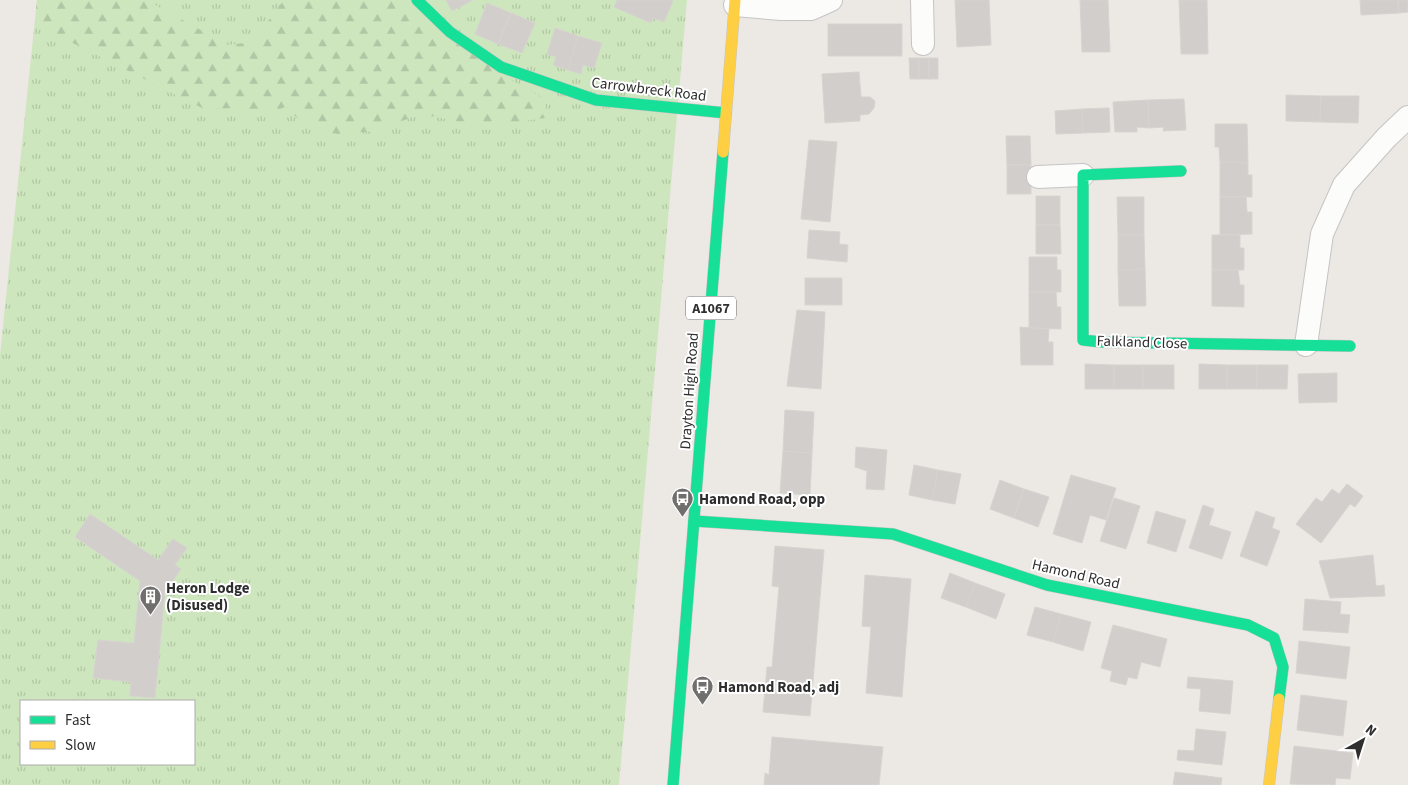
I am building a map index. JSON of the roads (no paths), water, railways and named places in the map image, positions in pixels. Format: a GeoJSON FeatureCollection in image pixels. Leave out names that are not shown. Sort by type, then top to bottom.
{"type":"FeatureCollection","features":[{"type":"Feature","properties":{"kind":"street","name":"Carrowbreck Road"},"geometry":{"type":"LineString","coordinates":[[417,0],[450,32],[501,67],[596,100],[726,113]]}},
{"type":"Feature","properties":{"kind":"street"},"geometry":{"type":"LineString","coordinates":[[735,3],[781,9],[811,9],[831,0]]}},
{"type":"Feature","properties":{"kind":"street"},"geometry":{"type":"LineString","coordinates":[[922,0],[923,44]]}},
{"type":"Feature","properties":{"kind":"street","name":"Drayton High Road"},"geometry":{"type":"LineString","coordinates":[[673,785],[735,3]]}},
{"type":"Feature","properties":{"kind":"street"},"geometry":{"type":"LineString","coordinates":[[1306,345],[1322,234],[1344,185],[1386,138],[1408,117]]}},
{"type":"Feature","properties":{"kind":"street"},"geometry":{"type":"LineString","coordinates":[[1038,177],[1182,171]]}},
{"type":"Feature","properties":{"kind":"street","name":"Falkland Close"},"geometry":{"type":"LineString","coordinates":[[1082,175],[1083,340],[1101,342],[1350,346]]}},
{"type":"Feature","properties":{"kind":"street","name":"Hamond Road"},"geometry":{"type":"LineString","coordinates":[[694,521],[893,534],[1047,585],[1248,625],[1274,638],[1283,667],[1269,785]]}},
{"type":"Feature","properties":{"kind":"place","name":"Hamond Road, opp"},"geometry":{"type":"Point","coordinates":[683,518]}},
{"type":"Feature","properties":{"kind":"place","name":"Heron Lodge (Disused)"},"geometry":{"type":"Point","coordinates":[150,616]}},
{"type":"Feature","properties":{"kind":"place","name":"Hamond Road, adj"},"geometry":{"type":"Point","coordinates":[702,706]}}]}
